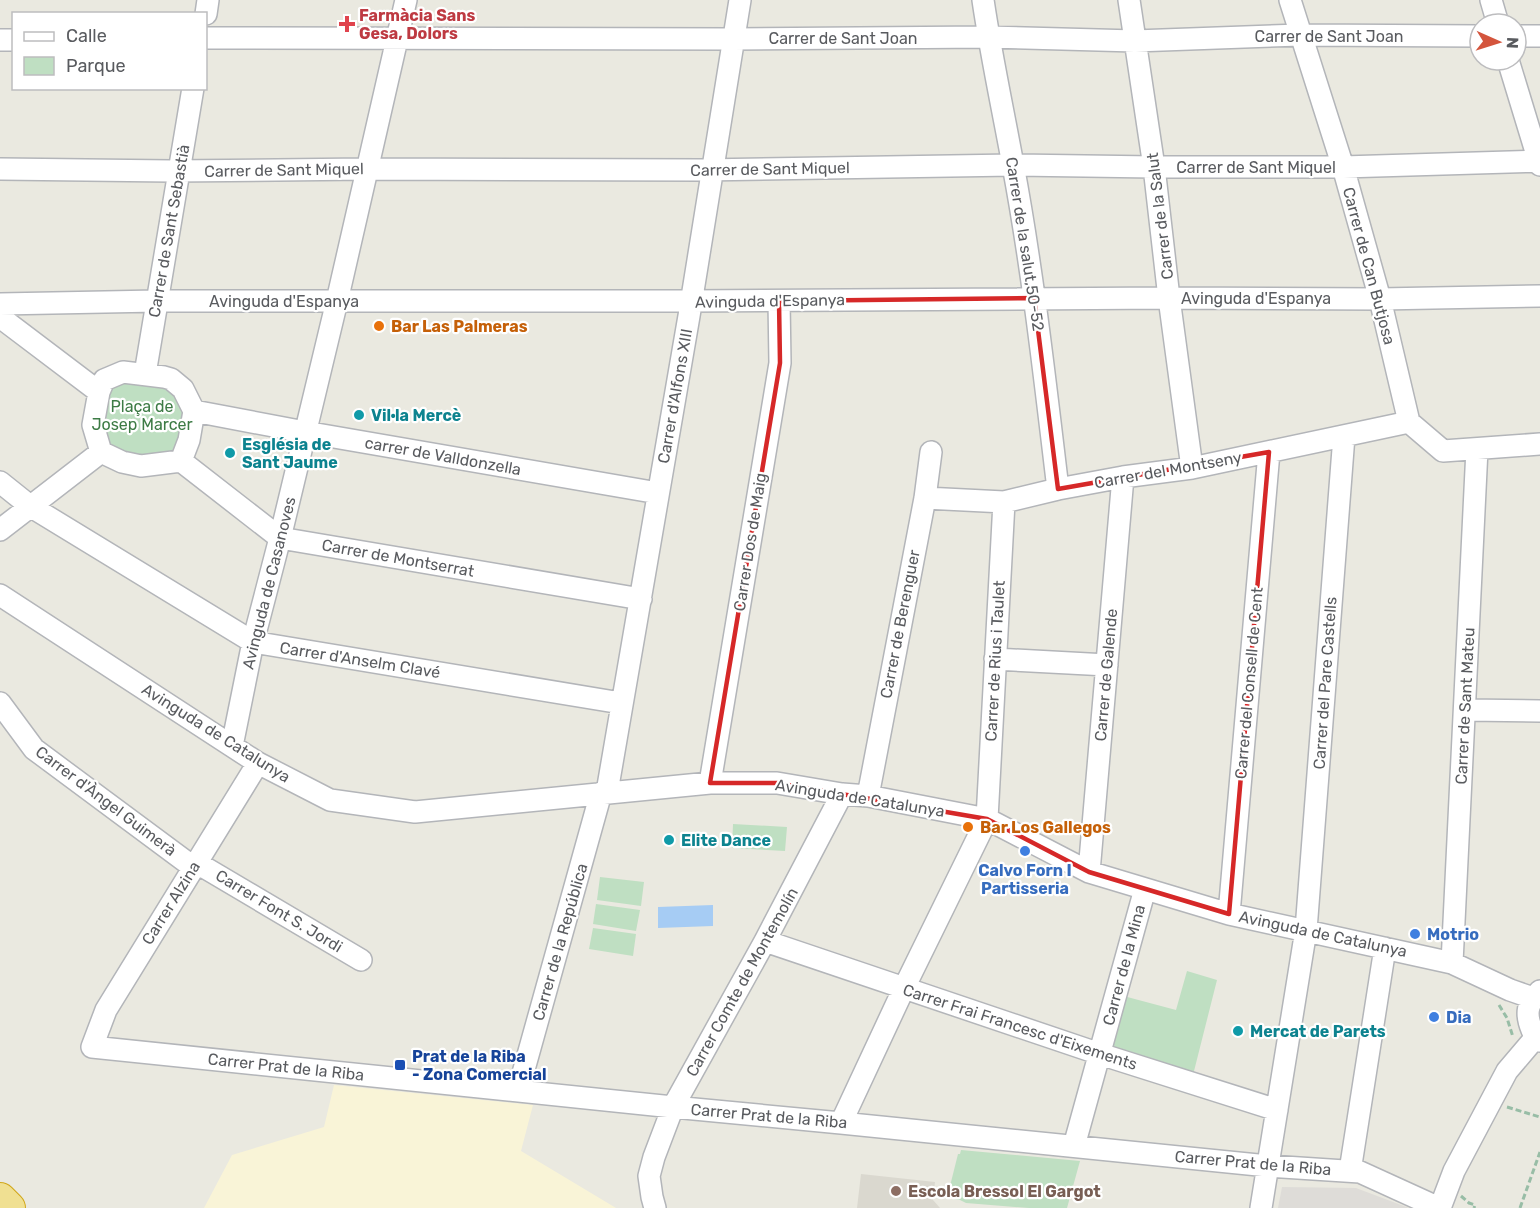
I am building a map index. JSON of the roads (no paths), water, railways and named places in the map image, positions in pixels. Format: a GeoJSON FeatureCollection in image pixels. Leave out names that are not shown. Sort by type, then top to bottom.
{"type":"FeatureCollection","features":[{"type":"Feature","properties":{"kind":"highway"},"geometry":{"type":"LineString","coordinates":[[0,1199],[9,1208]]}},
{"type":"Feature","properties":{"kind":"street","name":"Avinguda de Casanoves"},"geometry":{"type":"LineString","coordinates":[[232,746],[254,642],[337,301],[406,0]]}},
{"type":"Feature","properties":{"kind":"street","name":"Carrer d'Alfons XIII"},"geometry":{"type":"LineString","coordinates":[[604,793],[640,599],[740,0]]}},
{"type":"Feature","properties":{"kind":"street","name":"Carrer de la salut,50-52"},"geometry":{"type":"LineString","coordinates":[[982,0],[1013,165],[1034,298],[1058,489]]}},
{"type":"Feature","properties":{"kind":"street","name":"Carrer de la Salut"},"geometry":{"type":"LineString","coordinates":[[1129,0],[1154,167],[1192,468]]}},
{"type":"Feature","properties":{"kind":"street","name":"Carrer de Can Butjosa"},"geometry":{"type":"LineString","coordinates":[[1290,0],[1343,167],[1380,299],[1409,422]]}},
{"type":"Feature","properties":{"kind":"street","name":"Carrer de Sant Joan"},"geometry":{"type":"LineString","coordinates":[[207,38],[988,37],[1135,40],[1300,35],[1468,36]]}},
{"type":"Feature","properties":{"kind":"street"},"geometry":{"type":"LineString","coordinates":[[1512,72],[1539,163]]}},
{"type":"Feature","properties":{"kind":"street","name":"Carrer de Sant Sebastià"},"geometry":{"type":"LineString","coordinates":[[145,374],[193,90]]}},
{"type":"Feature","properties":{"kind":"street","name":"Carrer de Sant Miquel"},"geometry":{"type":"LineString","coordinates":[[0,169],[712,170],[1013,165],[1343,167],[1539,163]]}},
{"type":"Feature","properties":{"kind":"street","name":"Avinguda d'Espanya"},"geometry":{"type":"LineString","coordinates":[[0,304],[157,301],[690,302],[1034,298],[1380,299],[1540,296]]}},
{"type":"Feature","properties":{"kind":"street","name":"Carrer Dos de Maig"},"geometry":{"type":"LineString","coordinates":[[710,783],[780,363],[779,301]]}},
{"type":"Feature","properties":{"kind":"street"},"geometry":{"type":"LineString","coordinates":[[0,317],[99,392]]}},
{"type":"Feature","properties":{"kind":"street"},"geometry":{"type":"LineString","coordinates":[[123,372],[145,374],[171,379],[183,389],[194,411],[189,440],[181,460],[141,466],[122,462],[101,452],[93,424],[99,392],[104,380],[123,372]]}},
{"type":"Feature","properties":{"kind":"street","name":"carrer de Valldonzella"},"geometry":{"type":"LineString","coordinates":[[194,411],[658,493]]}},
{"type":"Feature","properties":{"kind":"street"},"geometry":{"type":"LineString","coordinates":[[1409,422],[1443,452],[1540,444]]}},
{"type":"Feature","properties":{"kind":"street","name":"Carrer del Montseny"},"geometry":{"type":"LineString","coordinates":[[925,498],[1004,502],[1123,477],[1192,468],[1409,422]]}},
{"type":"Feature","properties":{"kind":"street","name":"Carrer del Pare Castells"},"geometry":{"type":"LineString","coordinates":[[1261,1208],[1306,930],[1344,436]]}},
{"type":"Feature","properties":{"kind":"street","name":"Carrer de Sant Mateu"},"geometry":{"type":"LineString","coordinates":[[1452,963],[1477,449]]}},
{"type":"Feature","properties":{"kind":"street"},"geometry":{"type":"LineString","coordinates":[[0,530],[101,452]]}},
{"type":"Feature","properties":{"kind":"street","name":"Carrer de Berenguer"},"geometry":{"type":"LineString","coordinates":[[868,796],[925,498],[931,452]]}},
{"type":"Feature","properties":{"kind":"street","name":"Carrer del Consell de Cent"},"geometry":{"type":"LineString","coordinates":[[1228,914],[1269,452]]}},
{"type":"Feature","properties":{"kind":"street","name":"Carrer de Montserrat"},"geometry":{"type":"LineString","coordinates":[[181,460],[280,538],[640,599]]}},
{"type":"Feature","properties":{"kind":"street","name":"Carrer de Galende"},"geometry":{"type":"LineString","coordinates":[[1089,872],[1123,477]]}},
{"type":"Feature","properties":{"kind":"street","name":"Carrer d'Anselm Clavé"},"geometry":{"type":"LineString","coordinates":[[0,482],[30,506],[254,642],[621,703]]}},
{"type":"Feature","properties":{"kind":"street","name":"Carrer de Rius i Taulet"},"geometry":{"type":"LineString","coordinates":[[987,819],[1004,502]]}},
{"type":"Feature","properties":{"kind":"street","name":"Avinguda de Catalunya"},"geometry":{"type":"LineString","coordinates":[[0,595],[258,763],[330,800],[415,812],[710,783],[777,783],[868,796],[987,819],[1089,872],[1228,914],[1452,963],[1509,990],[1536,994]]}},
{"type":"Feature","properties":{"kind":"street"},"geometry":{"type":"LineString","coordinates":[[995,659],[1107,665]]}},
{"type":"Feature","properties":{"kind":"street","name":"Carrer d'Àngel Guimerà"},"geometry":{"type":"LineString","coordinates":[[0,703],[34,749],[195,865]]}},
{"type":"Feature","properties":{"kind":"street"},"geometry":{"type":"LineString","coordinates":[[1466,710],[1540,711]]}},
{"type":"Feature","properties":{"kind":"street","name":"Carrer Alzina"},"geometry":{"type":"LineString","coordinates":[[92,1047],[105,1010],[258,763]]}},
{"type":"Feature","properties":{"kind":"street","name":"Carrer de la República"},"geometry":{"type":"LineString","coordinates":[[518,1091],[604,793]]}},
{"type":"Feature","properties":{"kind":"street","name":"Carrer Comte de Montemolín"},"geometry":{"type":"LineString","coordinates":[[655,1208],[649,1176],[673,1107],[765,941],[842,794]]}},
{"type":"Feature","properties":{"kind":"street"},"geometry":{"type":"LineString","coordinates":[[841,1123],[987,819]]}},
{"type":"Feature","properties":{"kind":"street","name":"Carrer Font S. Jordi"},"geometry":{"type":"LineString","coordinates":[[195,865],[361,960]]}},
{"type":"Feature","properties":{"kind":"street","name":"Carrer de la Mina"},"geometry":{"type":"LineString","coordinates":[[1074,1146],[1144,889]]}},
{"type":"Feature","properties":{"kind":"street","name":"Carrer Frai Francesc d'Eixements"},"geometry":{"type":"LineString","coordinates":[[765,941],[1100,1054],[1277,1110]]}},
{"type":"Feature","properties":{"kind":"street"},"geometry":{"type":"LineString","coordinates":[[1350,1171],[1385,948]]}},
{"type":"Feature","properties":{"kind":"street"},"geometry":{"type":"LineString","coordinates":[[1440,1208],[1454,1171],[1508,1071],[1537,1039],[1527,1019],[1528,1008],[1536,994]]}},
{"type":"Feature","properties":{"kind":"street","name":"Carrer Prat de la Riba"},"geometry":{"type":"LineString","coordinates":[[92,1047],[1268,1166],[1360,1172],[1440,1208]]}},
{"type":"Feature","properties":{"kind":"water"},"geometry":{"type":"Polygon","coordinates":[[[713,905],[713,926],[658,928],[658,907],[713,905]]]}},
{"type":"Feature","properties":{"kind":"place","name":"Farmàcia Sans Gesa, Dolors"},"geometry":{"type":"Point","coordinates":[347,24]}},
{"type":"Feature","properties":{"kind":"place","name":"Bar Las Palmeras"},"geometry":{"type":"Point","coordinates":[379,326]}},
{"type":"Feature","properties":{"kind":"place","name":"Vil·la Mercè"},"geometry":{"type":"Point","coordinates":[359,415]}},
{"type":"Feature","properties":{"kind":"place","name":"Església de Sant Jaume"},"geometry":{"type":"Point","coordinates":[230,453]}},
{"type":"Feature","properties":{"kind":"place","name":"Bar Los Gallegos"},"geometry":{"type":"Point","coordinates":[968,827]}},
{"type":"Feature","properties":{"kind":"place","name":"Elite Dance"},"geometry":{"type":"Point","coordinates":[669,840]}},
{"type":"Feature","properties":{"kind":"place","name":"Calvo Forn I Partisseria"},"geometry":{"type":"Point","coordinates":[1025,851]}},
{"type":"Feature","properties":{"kind":"place","name":"Motrio"},"geometry":{"type":"Point","coordinates":[1415,934]}},
{"type":"Feature","properties":{"kind":"place","name":"Dia"},"geometry":{"type":"Point","coordinates":[1434,1017]}},
{"type":"Feature","properties":{"kind":"place","name":"Mercat de Parets"},"geometry":{"type":"Point","coordinates":[1238,1031]}},
{"type":"Feature","properties":{"kind":"place","name":"Prat de la Riba - Zona Comercial"},"geometry":{"type":"Point","coordinates":[400,1065]}},
{"type":"Feature","properties":{"kind":"place","name":"Escola Bressol El Gargot"},"geometry":{"type":"Point","coordinates":[896,1191]}},
{"type":"Feature","properties":{"kind":"park label","name":"Plaça de Josep Marcer"},"geometry":{"type":"Point","coordinates":[142,415]}}]}
